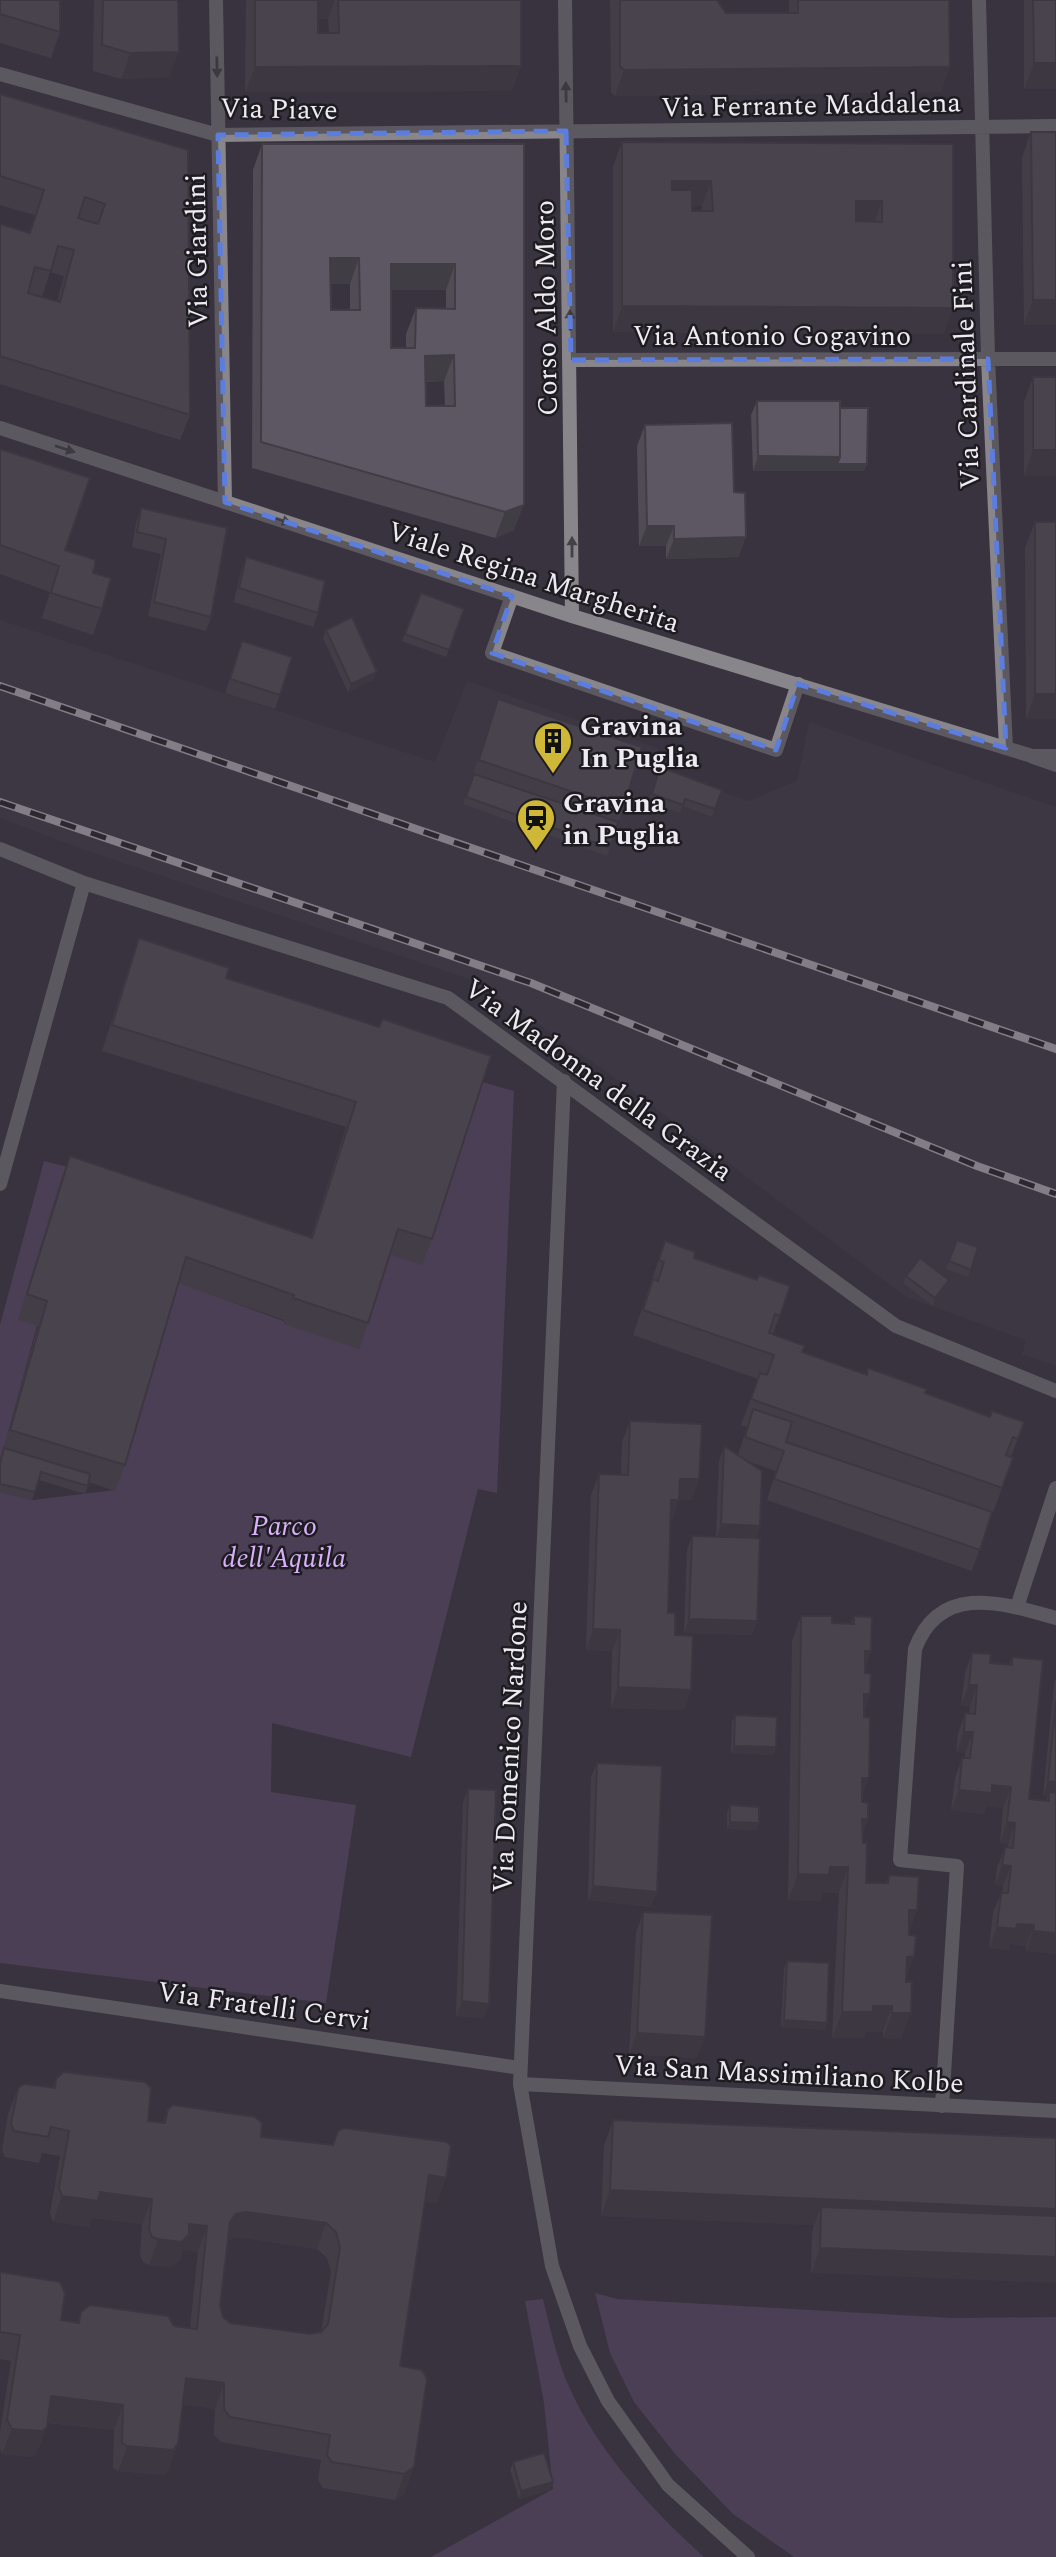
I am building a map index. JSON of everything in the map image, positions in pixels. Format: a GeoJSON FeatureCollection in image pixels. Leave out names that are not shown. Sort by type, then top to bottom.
{"type":"FeatureCollection","features":[{"type":"Feature","properties":{"kind":"street","name":"Via Giardini"},"geometry":{"type":"LineString","coordinates":[[216,0],[225,502]]}},
{"type":"Feature","properties":{"kind":"street","name":"Corso Aldo Moro"},"geometry":{"type":"LineString","coordinates":[[565,0],[572,615]]}},
{"type":"Feature","properties":{"kind":"street","name":"Via Cardinale Fini"},"geometry":{"type":"LineString","coordinates":[[979,0],[980,127],[988,359],[1006,748]]}},
{"type":"Feature","properties":{"kind":"street","name":"Via Piave"},"geometry":{"type":"LineString","coordinates":[[0,74],[218,135],[566,131]]}},
{"type":"Feature","properties":{"kind":"street","name":"Via Ferrante Maddalena"},"geometry":{"type":"LineString","coordinates":[[566,131],[1056,126]]}},
{"type":"Feature","properties":{"kind":"street","name":"Via Antonio Gogavino"},"geometry":{"type":"LineString","coordinates":[[571,360],[1056,359]]}},
{"type":"Feature","properties":{"kind":"street","name":"Viale Regina Margherita"},"geometry":{"type":"LineString","coordinates":[[0,428],[512,596],[1056,765]]}},
{"type":"Feature","properties":{"kind":"street"},"geometry":{"type":"LineString","coordinates":[[512,596],[492,653],[776,750],[798,684]]}},
{"type":"Feature","properties":{"kind":"street"},"geometry":{"type":"LineString","coordinates":[[1032,756],[1056,756]]}},
{"type":"Feature","properties":{"kind":"street","name":"Via Madonna della Grazia"},"geometry":{"type":"LineString","coordinates":[[0,849],[84,883],[448,998],[896,1326],[1056,1391]]}},
{"type":"Feature","properties":{"kind":"street"},"geometry":{"type":"LineString","coordinates":[[0,1184],[84,883]]}},
{"type":"Feature","properties":{"kind":"street","name":"Via Domenico Nardone"},"geometry":{"type":"LineString","coordinates":[[564,1081],[520,2084],[552,2266],[580,2346],[608,2401],[668,2485],[748,2557]]}},
{"type":"Feature","properties":{"kind":"street"},"geometry":{"type":"LineString","coordinates":[[1017,1607],[1056,1488]]}},
{"type":"Feature","properties":{"kind":"street"},"geometry":{"type":"LineString","coordinates":[[943,2106],[957,1866],[900,1860],[915,1649],[929,1623],[958,1604],[1017,1607],[1056,1618]]}},
{"type":"Feature","properties":{"kind":"street","name":"Via Fratelli Cervi"},"geometry":{"type":"LineString","coordinates":[[0,1991],[520,2068]]}},
{"type":"Feature","properties":{"kind":"street","name":"Via San Massimiliano Kolbe"},"geometry":{"type":"LineString","coordinates":[[520,2084],[1056,2112]]}},
{"type":"Feature","properties":{"kind":"highlighted area"},"geometry":{"type":"Polygon","coordinates":[[[566,131],[571,360],[988,359],[1006,748],[798,684],[776,750],[492,653],[512,596],[225,502],[218,135],[566,131]]]}},
{"type":"Feature","properties":{"kind":"shaded area"},"geometry":{"type":"Polygon","coordinates":[[[0,620],[435,762],[467,681],[658,748],[651,768],[749,801],[797,781],[809,722],[1056,807],[1056,1366],[1022,1354],[1026,1340],[906,1297],[625,1085],[478,982],[82,849],[0,818],[0,620]]]}},
{"type":"Feature","properties":{"kind":"green space","name":"Parco dell'Aquila"},"geometry":{"type":"Polygon","coordinates":[[[482,1082],[514,1091],[497,1493],[478,1489],[411,1757],[272,1723],[271,1792],[356,1805],[326,2003],[0,1963],[0,1492],[33,1500],[115,1490],[177,1282],[359,1349],[389,1254],[422,1264],[482,1082]]]}},
{"type":"Feature","properties":{"kind":"green space"},"geometry":{"type":"Polygon","coordinates":[[[44,1161],[79,1170],[0,1462],[0,1325],[44,1161]]]}},
{"type":"Feature","properties":{"kind":"green space"},"geometry":{"type":"Polygon","coordinates":[[[595,2293],[617,2299],[953,2318],[1056,2317],[1056,2557],[794,2557],[733,2514],[676,2455],[634,2402],[610,2353],[595,2293]]]}},
{"type":"Feature","properties":{"kind":"green space"},"geometry":{"type":"Polygon","coordinates":[[[543,2299],[566,2380],[597,2437],[647,2501],[704,2557],[431,2557],[553,2489],[544,2403],[525,2301],[543,2299]]]}},
{"type":"Feature","properties":{"kind":"building"},"geometry":{"type":"Polygon","coordinates":[[[0,0],[60,0],[60,32],[0,14],[0,0]]]}},
{"type":"Feature","properties":{"kind":"building"},"geometry":{"type":"Polygon","coordinates":[[[103,0],[178,0],[179,52],[130,53],[102,45],[103,0]]]}},
{"type":"Feature","properties":{"kind":"building"},"geometry":{"type":"Polygon","coordinates":[[[255,0],[318,0],[318,33],[339,33],[338,0],[521,0],[521,66],[255,67],[255,0]]]}},
{"type":"Feature","properties":{"kind":"building"},"geometry":{"type":"Polygon","coordinates":[[[620,0],[717,0],[726,13],[798,13],[798,0],[949,0],[950,67],[624,70],[620,66],[620,0]]]}},
{"type":"Feature","properties":{"kind":"building"},"geometry":{"type":"Polygon","coordinates":[[[1033,0],[1056,0],[1056,63],[1034,63],[1033,0]]]}},
{"type":"Feature","properties":{"kind":"building"},"geometry":{"type":"Polygon","coordinates":[[[0,94],[188,150],[190,415],[0,356],[0,224],[30,233],[44,190],[0,176],[0,94]],[[85,197],[78,218],[98,224],[105,204],[85,197]],[[58,246],[51,271],[35,267],[28,293],[60,302],[74,250],[58,246]]]}},
{"type":"Feature","properties":{"kind":"building"},"geometry":{"type":"Polygon","coordinates":[[[1031,132],[1056,132],[1056,300],[1033,300],[1031,132]]]}},
{"type":"Feature","properties":{"kind":"building"},"geometry":{"type":"Polygon","coordinates":[[[622,142],[953,144],[953,308],[622,306],[622,142]],[[672,181],[672,190],[692,190],[692,211],[713,211],[711,181],[672,181]],[[856,201],[856,221],[882,222],[882,201],[856,201]]]}},
{"type":"Feature","properties":{"kind":"building"},"geometry":{"type":"Polygon","coordinates":[[[262,144],[524,144],[524,505],[505,512],[261,442],[262,144]],[[330,258],[331,310],[360,310],[359,258],[330,258]],[[391,264],[391,348],[415,348],[416,308],[455,309],[455,264],[391,264]],[[454,355],[425,356],[426,406],[455,406],[454,355]]]}},
{"type":"Feature","properties":{"kind":"building"},"geometry":{"type":"Polygon","coordinates":[[[1033,377],[1056,377],[1056,450],[1033,450],[1033,377]]]}},
{"type":"Feature","properties":{"kind":"building"},"geometry":{"type":"Polygon","coordinates":[[[757,401],[840,401],[840,457],[758,456],[757,401]]]}},
{"type":"Feature","properties":{"kind":"building"},"geometry":{"type":"Polygon","coordinates":[[[840,408],[868,408],[867,464],[837,464],[840,457],[840,408]]]}},
{"type":"Feature","properties":{"kind":"building"},"geometry":{"type":"Polygon","coordinates":[[[732,423],[734,492],[745,493],[746,537],[674,539],[674,526],[647,526],[645,425],[732,423]]]}},
{"type":"Feature","properties":{"kind":"building"},"geometry":{"type":"Polygon","coordinates":[[[0,449],[90,478],[65,550],[96,560],[93,573],[111,578],[102,609],[51,593],[59,566],[0,545],[0,449]]]}},
{"type":"Feature","properties":{"kind":"building"},"geometry":{"type":"Polygon","coordinates":[[[141,508],[227,528],[211,617],[154,602],[166,539],[137,532],[141,508]]]}},
{"type":"Feature","properties":{"kind":"building"},"geometry":{"type":"Polygon","coordinates":[[[1035,522],[1056,522],[1056,694],[1035,694],[1035,522]]]}},
{"type":"Feature","properties":{"kind":"building"},"geometry":{"type":"Polygon","coordinates":[[[246,557],[325,581],[318,613],[239,588],[246,557]]]}},
{"type":"Feature","properties":{"kind":"building"},"geometry":{"type":"Polygon","coordinates":[[[421,593],[464,609],[449,650],[405,634],[421,593]]]}},
{"type":"Feature","properties":{"kind":"building"},"geometry":{"type":"Polygon","coordinates":[[[352,617],[377,672],[351,684],[326,630],[352,617]]]}},
{"type":"Feature","properties":{"kind":"building"},"geometry":{"type":"Polygon","coordinates":[[[242,641],[292,657],[280,695],[230,679],[242,641]]]}},
{"type":"Feature","properties":{"kind":"building","name":"Gravina In Puglia"},"geometry":{"type":"Polygon","coordinates":[[[498,699],[642,747],[623,809],[479,760],[498,699]]]}},
{"type":"Feature","properties":{"kind":"building"},"geometry":{"type":"Polygon","coordinates":[[[660,767],[722,790],[715,809],[685,799],[683,805],[652,794],[660,767]]]}},
{"type":"Feature","properties":{"kind":"building"},"geometry":{"type":"Polygon","coordinates":[[[474,774],[618,822],[610,848],[466,797],[474,774]]]}},
{"type":"Feature","properties":{"kind":"building"},"geometry":{"type":"Polygon","coordinates":[[[139,938],[229,968],[226,978],[379,1027],[383,1019],[491,1056],[432,1239],[398,1229],[368,1323],[186,1257],[125,1465],[10,1430],[47,1301],[27,1294],[70,1156],[312,1238],[356,1102],[112,1025],[139,938]]]}},
{"type":"Feature","properties":{"kind":"building"},"geometry":{"type":"Polygon","coordinates":[[[957,1240],[978,1247],[971,1270],[949,1261],[957,1240]]]}},
{"type":"Feature","properties":{"kind":"building"},"geometry":{"type":"Polygon","coordinates":[[[665,1241],[695,1252],[694,1258],[757,1280],[759,1275],[790,1286],[780,1316],[775,1314],[769,1333],[805,1346],[802,1352],[867,1375],[868,1368],[927,1389],[925,1393],[990,1417],[992,1411],[1024,1422],[1018,1439],[1013,1437],[1006,1455],[1013,1458],[1002,1488],[751,1399],[760,1373],[767,1375],[774,1355],[643,1310],[653,1279],[658,1281],[664,1262],[659,1260],[665,1241]]]}},
{"type":"Feature","properties":{"kind":"building"},"geometry":{"type":"Polygon","coordinates":[[[920,1258],[949,1280],[935,1298],[906,1276],[920,1258]]]}},
{"type":"Feature","properties":{"kind":"building"},"geometry":{"type":"Polygon","coordinates":[[[753,1409],[792,1422],[786,1442],[992,1512],[980,1550],[774,1479],[784,1451],[745,1437],[753,1409]]]}},
{"type":"Feature","properties":{"kind":"building"},"geometry":{"type":"Polygon","coordinates":[[[630,1421],[702,1424],[699,1479],[680,1479],[679,1500],[671,1500],[668,1613],[675,1613],[675,1635],[693,1636],[691,1690],[618,1687],[620,1630],[593,1629],[599,1474],[628,1475],[630,1421]]]}},
{"type":"Feature","properties":{"kind":"building"},"geometry":{"type":"Polygon","coordinates":[[[724,1446],[762,1471],[760,1526],[721,1524],[724,1446]]]}},
{"type":"Feature","properties":{"kind":"building"},"geometry":{"type":"Polygon","coordinates":[[[4,1448],[90,1474],[88,1486],[41,1472],[35,1492],[0,1484],[0,1463],[4,1448]]]}},
{"type":"Feature","properties":{"kind":"building"},"geometry":{"type":"Polygon","coordinates":[[[692,1536],[760,1538],[757,1621],[689,1619],[692,1536]]]}},
{"type":"Feature","properties":{"kind":"building"},"geometry":{"type":"Polygon","coordinates":[[[801,1616],[832,1616],[832,1623],[854,1624],[854,1616],[872,1617],[871,1651],[865,1651],[865,1673],[871,1674],[870,1694],[864,1694],[864,1717],[870,1718],[869,1778],[862,1778],[862,1802],[868,1803],[868,1819],[862,1819],[863,1843],[867,1843],[866,1883],[888,1883],[889,1875],[919,1877],[917,1910],[909,1910],[909,1935],[916,1936],[914,1956],[907,1957],[906,1982],[912,1982],[911,2013],[892,2013],[892,2006],[873,2006],[873,2012],[842,2012],[848,1867],[830,1867],[829,1875],[798,1874],[801,1616]]]}},
{"type":"Feature","properties":{"kind":"building"},"geometry":{"type":"Polygon","coordinates":[[[972,1653],[991,1654],[990,1663],[1012,1665],[1012,1657],[1043,1660],[1029,1799],[1049,1801],[1049,1792],[1056,1793],[1056,1933],[1033,1931],[1034,1925],[1017,1924],[1016,1929],[997,1927],[1001,1893],[1008,1893],[1011,1866],[1002,1865],[1005,1847],[1013,1848],[1015,1823],[1007,1822],[1011,1787],[992,1785],[992,1793],[959,1790],[962,1758],[970,1758],[973,1732],[964,1732],[965,1713],[975,1714],[977,1685],[969,1685],[972,1653]]]}},
{"type":"Feature","properties":{"kind":"building"},"geometry":{"type":"Polygon","coordinates":[[[1056,1701],[1056,1782],[1048,1781],[1056,1701]]]}},
{"type":"Feature","properties":{"kind":"building"},"geometry":{"type":"Polygon","coordinates":[[[735,1715],[777,1717],[776,1747],[734,1746],[735,1715]]]}},
{"type":"Feature","properties":{"kind":"building"},"geometry":{"type":"Polygon","coordinates":[[[597,1763],[662,1766],[657,1892],[593,1886],[597,1763]]]}},
{"type":"Feature","properties":{"kind":"building"},"geometry":{"type":"Polygon","coordinates":[[[468,1789],[496,1790],[489,2004],[462,2001],[468,1789]]]}},
{"type":"Feature","properties":{"kind":"building"},"geometry":{"type":"Polygon","coordinates":[[[730,1805],[759,1807],[759,1823],[730,1822],[730,1805]]]}},
{"type":"Feature","properties":{"kind":"building"},"geometry":{"type":"Polygon","coordinates":[[[643,1912],[712,1915],[705,2037],[637,2033],[643,1912]]]}},
{"type":"Feature","properties":{"kind":"building"},"geometry":{"type":"Polygon","coordinates":[[[787,1961],[829,1963],[827,2023],[784,2020],[787,1961]]]}},
{"type":"Feature","properties":{"kind":"building"},"geometry":{"type":"Polygon","coordinates":[[[64,2072],[145,2082],[151,2088],[148,2121],[165,2123],[168,2109],[173,2105],[255,2117],[262,2123],[261,2137],[333,2145],[338,2131],[344,2128],[447,2142],[451,2146],[446,2178],[429,2175],[400,2366],[422,2370],[427,2379],[414,2467],[404,2474],[332,2462],[327,2455],[330,2435],[230,2417],[224,2409],[224,2383],[186,2378],[178,2443],[173,2450],[127,2446],[122,2443],[123,2405],[51,2396],[47,2427],[42,2431],[12,2429],[7,2420],[20,2335],[0,2332],[0,2272],[60,2282],[65,2293],[61,2320],[79,2323],[81,2312],[90,2305],[168,2316],[174,2326],[197,2329],[207,2226],[189,2224],[189,2235],[181,2242],[158,2239],[152,2237],[149,2229],[152,2199],[100,2192],[98,2201],[62,2196],[59,2188],[69,2131],[51,2127],[48,2137],[14,2131],[11,2124],[18,2088],[24,2084],[55,2088],[56,2079],[64,2072]],[[246,2212],[236,2214],[230,2222],[220,2306],[223,2317],[230,2323],[310,2334],[321,2332],[328,2324],[340,2247],[336,2232],[326,2223],[246,2212]]]}},
{"type":"Feature","properties":{"kind":"building"},"geometry":{"type":"Polygon","coordinates":[[[613,2120],[1056,2138],[1056,2209],[610,2190],[613,2120]]]}},
{"type":"Feature","properties":{"kind":"building"},"geometry":{"type":"Polygon","coordinates":[[[821,2207],[1056,2216],[1056,2257],[820,2248],[821,2207]]]}},
{"type":"Feature","properties":{"kind":"building"},"geometry":{"type":"Polygon","coordinates":[[[544,2453],[553,2482],[521,2491],[513,2462],[544,2453]]]}},
{"type":"Feature","properties":{"kind":"railway"},"geometry":{"type":"LineString","coordinates":[[0,686],[1056,1049]]}},
{"type":"Feature","properties":{"kind":"railway"},"geometry":{"type":"LineString","coordinates":[[0,802],[531,983],[977,1166],[1056,1194]]}},
{"type":"Feature","properties":{"kind":"place","name":"Gravina In Puglia"},"geometry":{"type":"Point","coordinates":[553,775]}},
{"type":"Feature","properties":{"kind":"place","name":"Gravina in Puglia"},"geometry":{"type":"Point","coordinates":[536,852]}}]}
